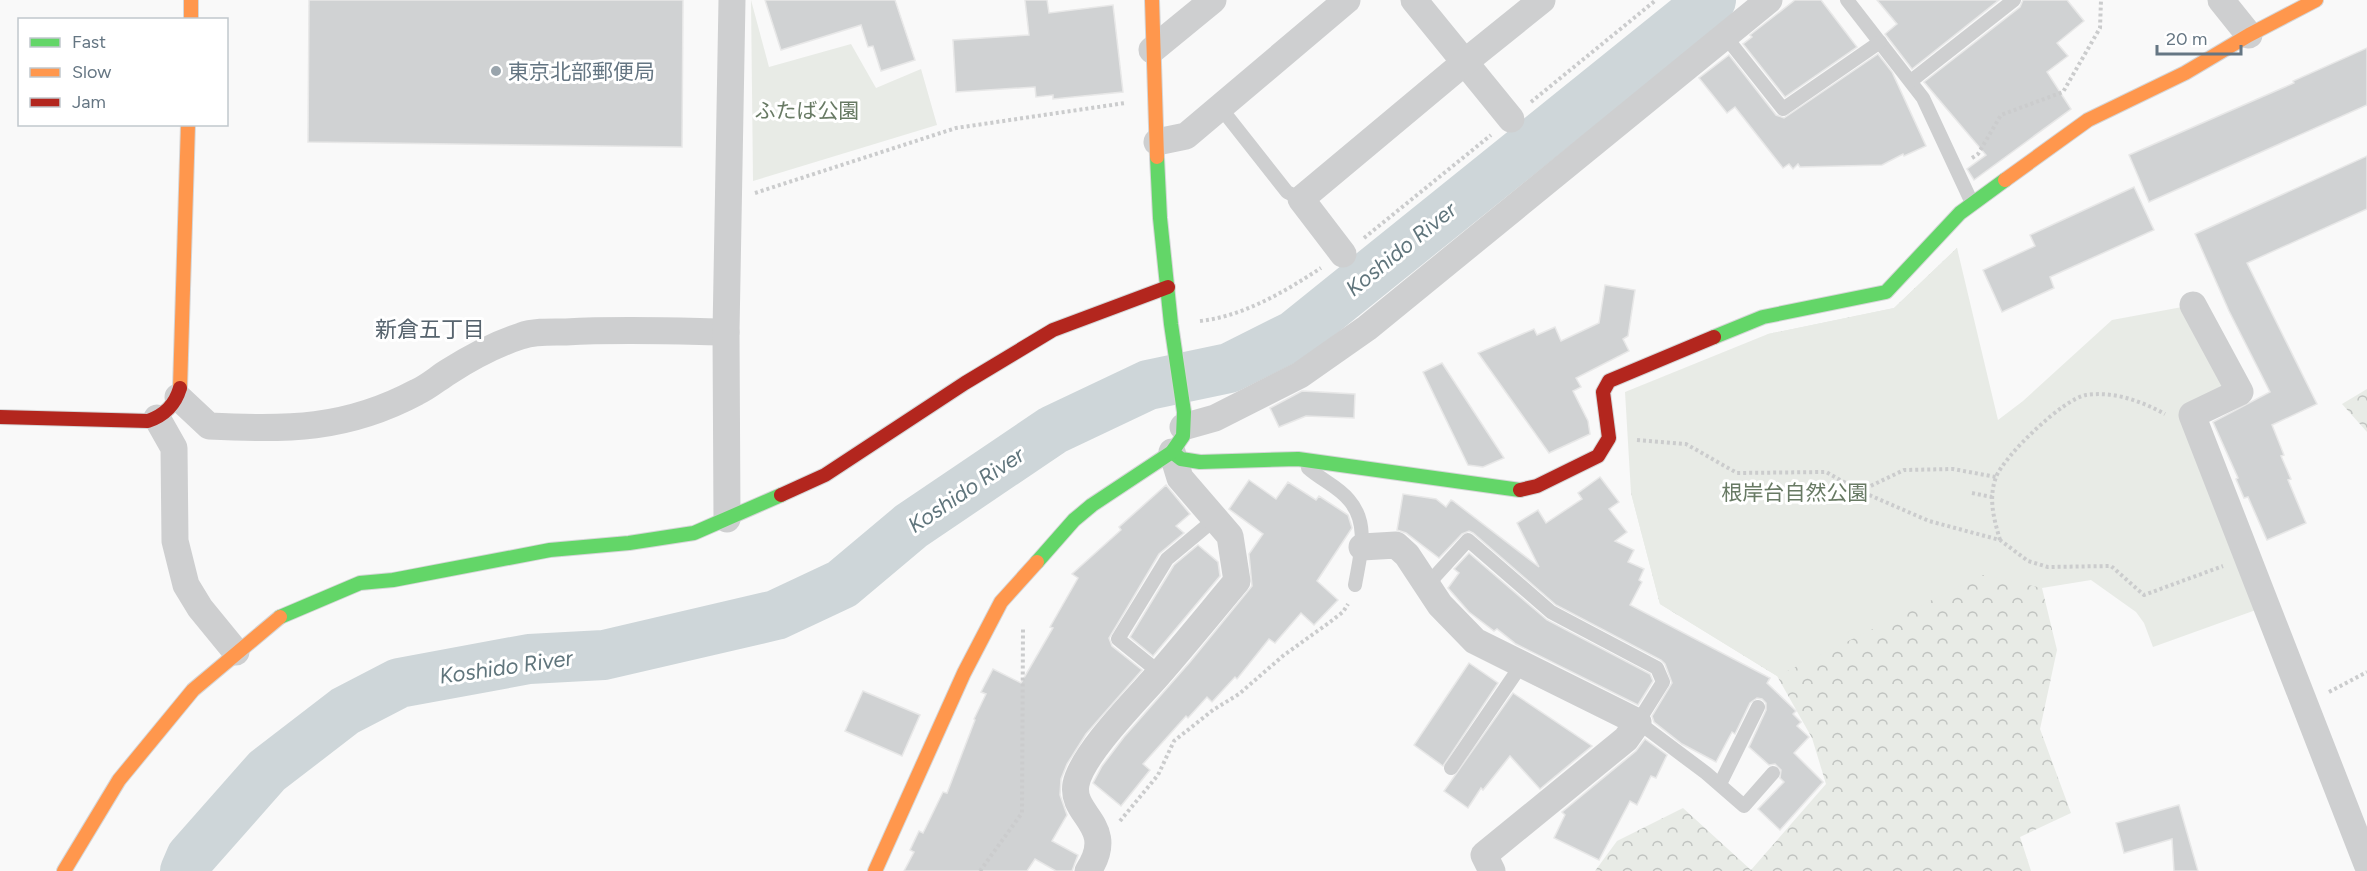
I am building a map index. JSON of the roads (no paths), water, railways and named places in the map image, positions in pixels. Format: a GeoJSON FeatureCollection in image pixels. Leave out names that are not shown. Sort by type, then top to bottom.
{"type":"FeatureCollection","features":[{"type":"Feature","properties":{"kind":"street"},"geometry":{"type":"LineString","coordinates":[[191,0],[191,18]]}},
{"type":"Feature","properties":{"kind":"street"},"geometry":{"type":"LineString","coordinates":[[727,519],[726,332],[732,0]]}},
{"type":"Feature","properties":{"kind":"street"},"geometry":{"type":"LineString","coordinates":[[875,871],[964,673],[1001,602],[1074,520],[1092,505],[1172,452],[1183,436],[1161,218],[1152,50],[1152,0]]}},
{"type":"Feature","properties":{"kind":"street"},"geometry":{"type":"LineString","coordinates":[[1152,50],[1213,0]]}},
{"type":"Feature","properties":{"kind":"street"},"geometry":{"type":"LineString","coordinates":[[1156,142],[1186,136],[1347,0]]}},
{"type":"Feature","properties":{"kind":"street"},"geometry":{"type":"LineString","coordinates":[[1414,0],[1511,119]]}},
{"type":"Feature","properties":{"kind":"street"},"geometry":{"type":"LineString","coordinates":[[1343,254],[1301,199],[1542,0]]}},
{"type":"Feature","properties":{"kind":"street"},"geometry":{"type":"LineString","coordinates":[[1183,420],[1215,418],[1300,375],[1367,328],[1769,0]]}},
{"type":"Feature","properties":{"kind":"street"},"geometry":{"type":"LineString","coordinates":[[2221,0],[2249,35]]}},
{"type":"Feature","properties":{"kind":"street"},"geometry":{"type":"LineString","coordinates":[[1172,452],[1181,459],[1200,462],[1298,459],[1516,491],[1537,486],[1598,456],[1608,438],[1603,392],[1609,381],[1762,317],[1886,292],[1959,213],[2088,120],[2184,73],[2316,0]]}},
{"type":"Feature","properties":{"kind":"street"},"geometry":{"type":"LineString","coordinates":[[0,417],[148,421],[168,410],[178,397],[182,377],[188,126]]}},
{"type":"Feature","properties":{"kind":"street"},"geometry":{"type":"LineString","coordinates":[[64,871],[119,780],[193,690],[285,613],[360,583],[393,580],[550,550],[629,543],[694,533],[825,475],[965,383],[1053,330],[1168,287]]}},
{"type":"Feature","properties":{"kind":"street"},"geometry":{"type":"LineString","coordinates":[[2193,305],[2240,392],[2192,415],[2367,864]]}},
{"type":"Feature","properties":{"kind":"street"},"geometry":{"type":"LineString","coordinates":[[178,397],[208,426],[265,429],[304,427],[345,420],[378,411],[418,392],[485,351],[523,335],[609,329],[726,332]]}},
{"type":"Feature","properties":{"kind":"street"},"geometry":{"type":"LineString","coordinates":[[157,418],[174,448],[175,541],[183,578],[200,608],[236,652]]}},
{"type":"Feature","properties":{"kind":"street"},"geometry":{"type":"LineString","coordinates":[[1088,871],[1096,859],[1099,838],[1076,796],[1076,782],[1095,747],[1237,581],[1230,536],[1180,478],[1172,452]]}},
{"type":"Feature","properties":{"kind":"street"},"geometry":{"type":"LineString","coordinates":[[1362,547],[1396,545],[1407,555],[1440,605],[1475,641],[1638,722],[1626,739],[1484,855],[1492,871]]}},
{"type":"Feature","properties":{"kind":"lane"},"geometry":{"type":"LineString","coordinates":[[1866,0],[1851,4],[1923,98],[1972,203]]}},
{"type":"Feature","properties":{"kind":"lane"},"geometry":{"type":"LineString","coordinates":[[1911,81],[2014,0]]}},
{"type":"Feature","properties":{"kind":"lane"},"geometry":{"type":"LineString","coordinates":[[1725,36],[1783,109],[1880,42]]}},
{"type":"Feature","properties":{"kind":"lane"},"geometry":{"type":"LineString","coordinates":[[1220,107],[1287,192],[1301,199]]}},
{"type":"Feature","properties":{"kind":"lane"},"geometry":{"type":"LineString","coordinates":[[1298,459],[1348,498],[1361,518],[1362,547],[1355,585]]}},
{"type":"Feature","properties":{"kind":"lane"},"geometry":{"type":"LineString","coordinates":[[1160,673],[1118,639],[1167,559],[1215,519]]}},
{"type":"Feature","properties":{"kind":"lane"},"geometry":{"type":"LineString","coordinates":[[1428,584],[1468,540],[1551,612],[1657,668],[1663,682],[1638,722],[1720,784],[1744,806],[1773,773]]}},
{"type":"Feature","properties":{"kind":"lane"},"geometry":{"type":"LineString","coordinates":[[1451,768],[1522,664]]}},
{"type":"Feature","properties":{"kind":"lane"},"geometry":{"type":"LineString","coordinates":[[1720,784],[1758,707]]}},
{"type":"Feature","properties":{"kind":"waterway","name":"Koshido River"},"geometry":{"type":"LineString","coordinates":[[185,871],[191,857],[267,771],[345,711],[399,683],[529,659],[604,655],[776,615],[842,584],[911,526],[1053,430],[1148,385],[1229,368],[1295,335],[1711,0]]}},
{"type":"Feature","properties":{"kind":"place","name":"東京北部郵便局"},"geometry":{"type":"Point","coordinates":[496,71]}},
{"type":"Feature","properties":{"kind":"district","name":"新倉五丁目"},"geometry":{"type":"Point","coordinates":[430,329]}},
{"type":"Feature","properties":{"kind":"park label","name":"ふたば公園"},"geometry":{"type":"Point","coordinates":[807,110]}},
{"type":"Feature","properties":{"kind":"park label","name":"根岸台自然公園"},"geometry":{"type":"Point","coordinates":[1795,492]}}]}
